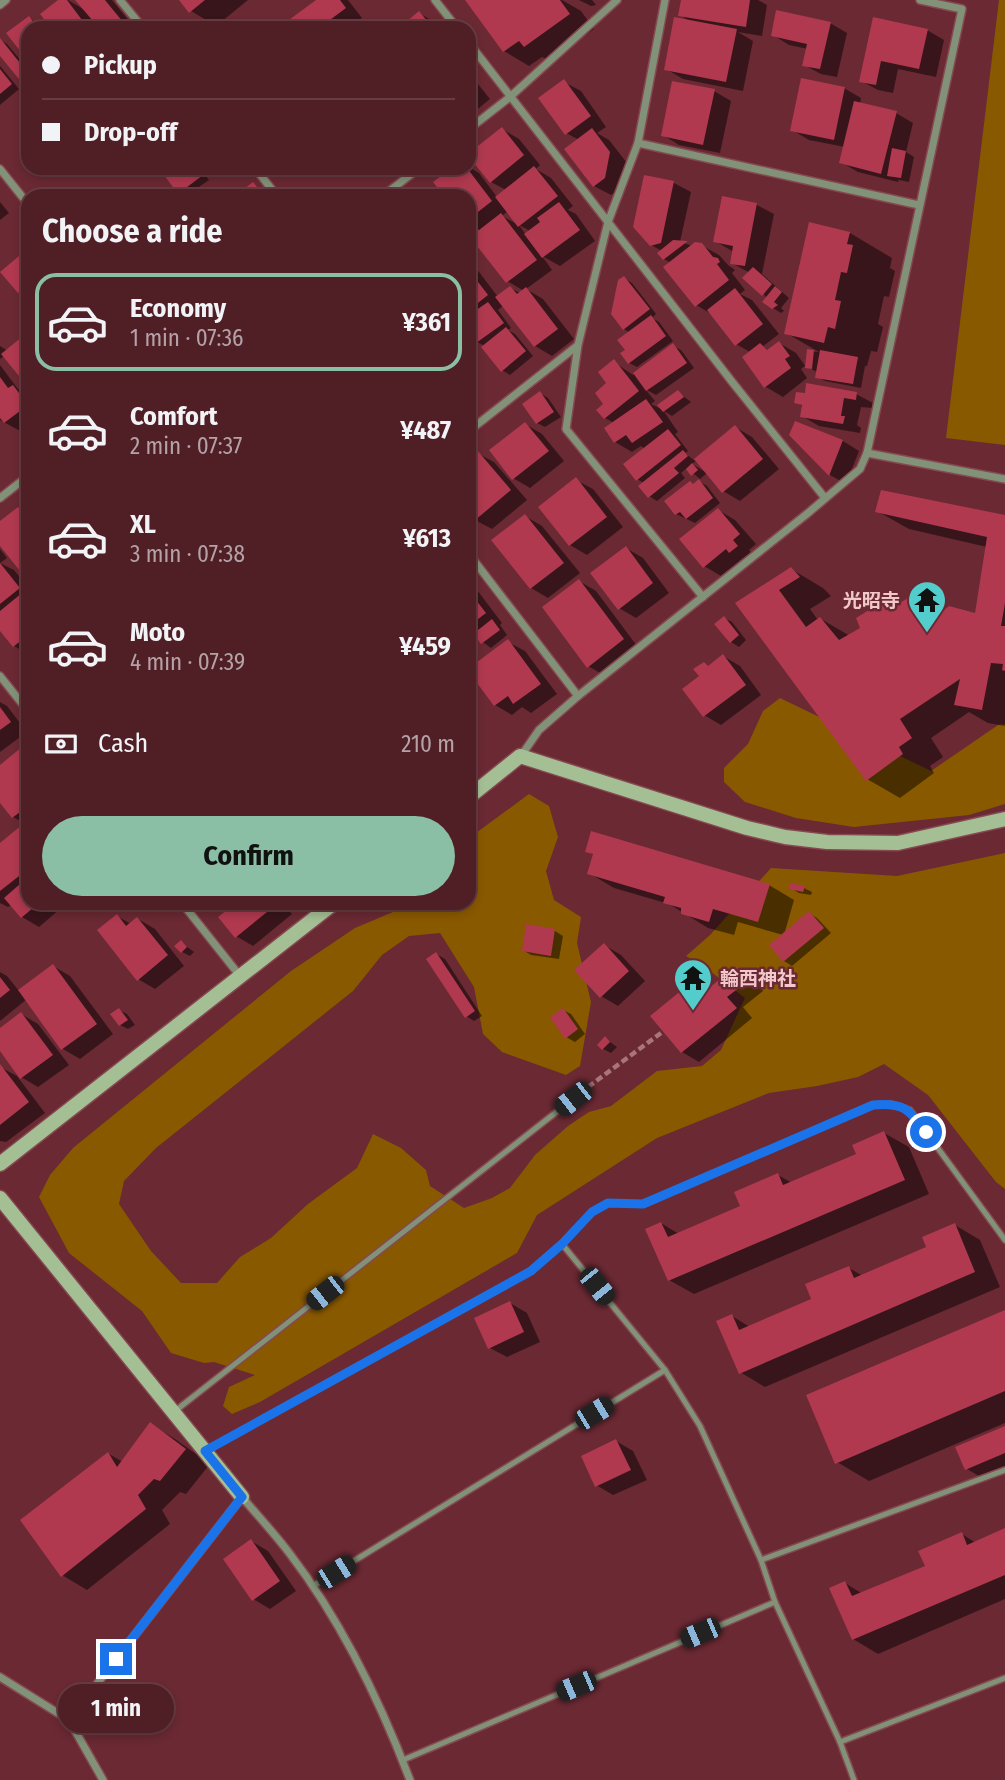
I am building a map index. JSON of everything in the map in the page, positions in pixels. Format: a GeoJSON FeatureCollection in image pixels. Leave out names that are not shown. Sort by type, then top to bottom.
{"type":"FeatureCollection","features":[{"type":"Feature","properties":{"kind":"street"},"geometry":{"type":"LineString","coordinates":[[0,5],[6,0]]}},
{"type":"Feature","properties":{"kind":"street"},"geometry":{"type":"LineString","coordinates":[[120,0],[137,21]]}},
{"type":"Feature","properties":{"kind":"street"},"geometry":{"type":"LineString","coordinates":[[435,0],[452,21]]}},
{"type":"Feature","properties":{"kind":"street"},"geometry":{"type":"LineString","coordinates":[[476,123],[617,0]]}},
{"type":"Feature","properties":{"kind":"street"},"geometry":{"type":"LineString","coordinates":[[665,0],[638,143],[608,222],[578,345],[566,429],[703,597]]}},
{"type":"Feature","properties":{"kind":"street"},"geometry":{"type":"LineString","coordinates":[[476,791],[520,756],[539,730],[578,696],[860,469],[867,453],[962,9],[920,0]]}},
{"type":"Feature","properties":{"kind":"street"},"geometry":{"type":"LineString","coordinates":[[476,52],[825,498]]}},
{"type":"Feature","properties":{"kind":"street"},"geometry":{"type":"LineString","coordinates":[[638,143],[919,205]]}},
{"type":"Feature","properties":{"kind":"street"},"geometry":{"type":"LineString","coordinates":[[0,169],[21,195]]}},
{"type":"Feature","properties":{"kind":"street"},"geometry":{"type":"LineString","coordinates":[[260,175],[272,189]]}},
{"type":"Feature","properties":{"kind":"street"},"geometry":{"type":"LineString","coordinates":[[392,189],[410,175]]}},
{"type":"Feature","properties":{"kind":"street"},"geometry":{"type":"LineString","coordinates":[[476,425],[578,345]]}},
{"type":"Feature","properties":{"kind":"street"},"geometry":{"type":"LineString","coordinates":[[867,453],[1005,479]]}},
{"type":"Feature","properties":{"kind":"street"},"geometry":{"type":"LineString","coordinates":[[0,498],[21,482]]}},
{"type":"Feature","properties":{"kind":"street"},"geometry":{"type":"LineString","coordinates":[[476,563],[578,696]]}},
{"type":"Feature","properties":{"kind":"street"},"geometry":{"type":"LineString","coordinates":[[0,676],[21,702]]}},
{"type":"Feature","properties":{"kind":"street"},"geometry":{"type":"LineString","coordinates":[[520,756],[735,824],[785,837],[827,842],[898,843],[1005,819]]}},
{"type":"Feature","properties":{"kind":"street"},"geometry":{"type":"LineString","coordinates":[[188,910],[241,976]]}},
{"type":"Feature","properties":{"kind":"street"},"geometry":{"type":"LineString","coordinates":[[0,1164],[325,910]]}},
{"type":"Feature","properties":{"kind":"street"},"geometry":{"type":"LineString","coordinates":[[0,1198],[175,1411],[313,1586],[343,1634],[391,1731],[410,1780]]}},
{"type":"Feature","properties":{"kind":"street"},"geometry":{"type":"LineString","coordinates":[[69,1720],[242,1497]]}},
{"type":"Feature","properties":{"kind":"street"},"geometry":{"type":"LineString","coordinates":[[0,1677],[6,1678],[69,1720],[103,1780]]}},
{"type":"Feature","properties":{"kind":"lane"},"geometry":{"type":"LineString","coordinates":[[175,1411],[573,1099]]}},
{"type":"Feature","properties":{"kind":"lane"},"geometry":{"type":"LineString","coordinates":[[205,1451],[531,1271],[562,1244],[592,1212],[608,1203],[643,1204],[873,1105],[891,1104],[910,1110],[1005,1240]]}},
{"type":"Feature","properties":{"kind":"lane"},"geometry":{"type":"LineString","coordinates":[[562,1244],[665,1370],[700,1426],[761,1560],[775,1602],[840,1742],[854,1780]]}},
{"type":"Feature","properties":{"kind":"lane"},"geometry":{"type":"LineString","coordinates":[[313,1586],[665,1370]]}},
{"type":"Feature","properties":{"kind":"lane"},"geometry":{"type":"LineString","coordinates":[[761,1560],[1005,1470]]}},
{"type":"Feature","properties":{"kind":"lane"},"geometry":{"type":"LineString","coordinates":[[402,1759],[775,1602]]}},
{"type":"Feature","properties":{"kind":"lane"},"geometry":{"type":"LineString","coordinates":[[840,1742],[1005,1678]]}},
{"type":"Feature","properties":{"kind":"path"},"geometry":{"type":"LineString","coordinates":[[584,1090],[661,1033]]}},
{"type":"Feature","properties":{"kind":"shaded area"},"geometry":{"type":"Polygon","coordinates":[[[999,0],[1005,0],[1005,445],[946,438],[999,0]]]}},
{"type":"Feature","properties":{"kind":"shaded area"},"geometry":{"type":"Polygon","coordinates":[[[780,698],[931,771],[998,725],[1005,724],[1005,804],[969,815],[854,827],[796,818],[745,802],[724,782],[724,768],[748,744],[763,711],[780,698]]]}},
{"type":"Feature","properties":{"kind":"shaded area"},"geometry":{"type":"Polygon","coordinates":[[[529,794],[549,806],[558,837],[546,871],[554,900],[581,917],[577,943],[591,1002],[580,1066],[566,1075],[502,1052],[483,1034],[474,987],[440,933],[409,936],[382,955],[353,991],[156,1148],[124,1181],[119,1204],[151,1251],[181,1283],[217,1283],[240,1257],[271,1238],[308,1204],[357,1168],[373,1134],[401,1148],[426,1170],[430,1186],[464,1208],[510,1188],[535,1155],[568,1126],[589,1112],[611,1106],[657,1071],[702,1066],[721,1050],[745,998],[686,956],[710,935],[771,868],[897,876],[1005,853],[1005,1189],[996,1182],[928,1095],[884,1064],[858,1077],[769,1093],[657,1138],[537,1215],[517,1253],[260,1402],[232,1414],[223,1406],[229,1387],[255,1375],[214,1362],[204,1363],[171,1353],[142,1311],[69,1253],[39,1197],[50,1175],[73,1148],[291,971],[355,928],[395,910],[476,910],[476,833],[529,794]]]}},
{"type":"Feature","properties":{"kind":"building"},"geometry":{"type":"Polygon","coordinates":[[[58,0],[67,0],[83,21],[46,21],[40,14],[58,0]]]}},
{"type":"Feature","properties":{"kind":"building"},"geometry":{"type":"Polygon","coordinates":[[[75,0],[105,0],[122,21],[93,21],[75,0]]]}},
{"type":"Feature","properties":{"kind":"building"},"geometry":{"type":"Polygon","coordinates":[[[179,0],[205,0],[189,13],[179,0]]]}},
{"type":"Feature","properties":{"kind":"building"},"geometry":{"type":"Polygon","coordinates":[[[316,0],[340,0],[346,8],[328,21],[288,21],[316,0]]]}},
{"type":"Feature","properties":{"kind":"building"},"geometry":{"type":"Polygon","coordinates":[[[465,0],[560,0],[570,14],[524,47],[519,41],[503,52],[465,0]]]}},
{"type":"Feature","properties":{"kind":"building"},"geometry":{"type":"Polygon","coordinates":[[[681,0],[750,0],[746,27],[678,16],[681,0]]]}},
{"type":"Feature","properties":{"kind":"building"},"geometry":{"type":"Polygon","coordinates":[[[776,10],[831,22],[820,69],[802,66],[807,44],[771,36],[776,10]]]}},
{"type":"Feature","properties":{"kind":"building"},"geometry":{"type":"Polygon","coordinates":[[[419,11],[427,21],[407,21],[419,11]]]}},
{"type":"Feature","properties":{"kind":"building"},"geometry":{"type":"Polygon","coordinates":[[[674,17],[737,29],[726,82],[664,70],[674,17]]]}},
{"type":"Feature","properties":{"kind":"building"},"geometry":{"type":"Polygon","coordinates":[[[873,17],[928,29],[919,69],[881,61],[876,85],[859,82],[873,17]]]}},
{"type":"Feature","properties":{"kind":"building"},"geometry":{"type":"Polygon","coordinates":[[[21,22],[21,52],[6,33],[21,22]]]}},
{"type":"Feature","properties":{"kind":"building"},"geometry":{"type":"Polygon","coordinates":[[[0,38],[21,64],[21,82],[0,56],[0,38]]]}},
{"type":"Feature","properties":{"kind":"building"},"geometry":{"type":"Polygon","coordinates":[[[0,69],[12,84],[0,94],[0,69]]]}},
{"type":"Feature","properties":{"kind":"building"},"geometry":{"type":"Polygon","coordinates":[[[801,78],[845,87],[834,140],[790,131],[801,78]]]}},
{"type":"Feature","properties":{"kind":"building"},"geometry":{"type":"Polygon","coordinates":[[[564,79],[591,116],[565,135],[538,98],[564,79]]]}},
{"type":"Feature","properties":{"kind":"building"},"geometry":{"type":"Polygon","coordinates":[[[672,81],[715,89],[703,145],[661,136],[672,81]]]}},
{"type":"Feature","properties":{"kind":"building"},"geometry":{"type":"Polygon","coordinates":[[[854,101],[897,111],[881,174],[839,163],[854,101]]]}},
{"type":"Feature","properties":{"kind":"building"},"geometry":{"type":"Polygon","coordinates":[[[502,127],[524,155],[490,183],[476,166],[476,147],[502,127]]]}},
{"type":"Feature","properties":{"kind":"building"},"geometry":{"type":"Polygon","coordinates":[[[592,128],[610,152],[605,178],[593,187],[564,149],[592,128]]]}},
{"type":"Feature","properties":{"kind":"building"},"geometry":{"type":"Polygon","coordinates":[[[892,148],[906,151],[901,178],[887,176],[892,148]]]}},
{"type":"Feature","properties":{"kind":"building"},"geometry":{"type":"Polygon","coordinates":[[[534,166],[558,196],[518,227],[495,197],[534,166]]]}},
{"type":"Feature","properties":{"kind":"building"},"geometry":{"type":"Polygon","coordinates":[[[164,175],[203,175],[185,189],[174,189],[164,175]]]}},
{"type":"Feature","properties":{"kind":"building"},"geometry":{"type":"Polygon","coordinates":[[[442,175],[472,175],[492,201],[476,214],[476,189],[438,189],[433,182],[442,175]]]}},
{"type":"Feature","properties":{"kind":"building"},"geometry":{"type":"Polygon","coordinates":[[[644,175],[674,181],[661,243],[650,246],[633,227],[644,175]]]}},
{"type":"Feature","properties":{"kind":"building"},"geometry":{"type":"Polygon","coordinates":[[[253,182],[258,189],[244,189],[253,182]]]}},
{"type":"Feature","properties":{"kind":"building"},"geometry":{"type":"Polygon","coordinates":[[[722,196],[757,203],[745,266],[730,264],[733,246],[713,242],[722,196]]]}},
{"type":"Feature","properties":{"kind":"building"},"geometry":{"type":"Polygon","coordinates":[[[559,202],[580,230],[542,258],[524,234],[540,222],[537,218],[559,202]]]}},
{"type":"Feature","properties":{"kind":"building"},"geometry":{"type":"Polygon","coordinates":[[[501,213],[537,260],[506,283],[476,245],[476,232],[501,213]]]}},
{"type":"Feature","properties":{"kind":"building"},"geometry":{"type":"Polygon","coordinates":[[[809,222],[850,232],[847,244],[853,245],[847,273],[841,272],[835,300],[841,301],[835,329],[828,327],[824,343],[784,334],[809,222]]]}},
{"type":"Feature","properties":{"kind":"building"},"geometry":{"type":"Polygon","coordinates":[[[673,240],[688,241],[663,260],[657,253],[673,240]]]}},
{"type":"Feature","properties":{"kind":"building"},"geometry":{"type":"Polygon","coordinates":[[[695,242],[702,243],[713,257],[718,258],[720,262],[717,264],[729,280],[695,307],[663,267],[695,242]]]}},
{"type":"Feature","properties":{"kind":"building"},"geometry":{"type":"Polygon","coordinates":[[[19,256],[21,290],[18,293],[0,272],[19,256]]]}},
{"type":"Feature","properties":{"kind":"building"},"geometry":{"type":"Polygon","coordinates":[[[753,267],[772,284],[762,296],[742,278],[753,267]]]}},
{"type":"Feature","properties":{"kind":"building"},"geometry":{"type":"Polygon","coordinates":[[[624,276],[650,309],[623,330],[611,314],[618,280],[624,276]]]}},
{"type":"Feature","properties":{"kind":"building"},"geometry":{"type":"Polygon","coordinates":[[[476,279],[488,295],[476,304],[476,279]]]}},
{"type":"Feature","properties":{"kind":"building"},"geometry":{"type":"Polygon","coordinates":[[[510,286],[517,294],[526,287],[558,329],[534,347],[495,297],[510,286]]]}},
{"type":"Feature","properties":{"kind":"building"},"geometry":{"type":"Polygon","coordinates":[[[775,286],[782,292],[774,302],[778,305],[772,309],[762,302],[775,286]]]}},
{"type":"Feature","properties":{"kind":"building"},"geometry":{"type":"Polygon","coordinates":[[[735,288],[763,324],[735,346],[707,310],[735,288]]]}},
{"type":"Feature","properties":{"kind":"building"},"geometry":{"type":"Polygon","coordinates":[[[488,302],[504,323],[476,343],[476,310],[488,302]]]}},
{"type":"Feature","properties":{"kind":"building"},"geometry":{"type":"Polygon","coordinates":[[[651,315],[666,336],[628,364],[620,353],[625,350],[617,340],[651,315]]]}},
{"type":"Feature","properties":{"kind":"building"},"geometry":{"type":"Polygon","coordinates":[[[506,327],[526,351],[501,372],[481,347],[506,327]]]}},
{"type":"Feature","properties":{"kind":"building"},"geometry":{"type":"Polygon","coordinates":[[[21,338],[21,378],[1,354],[21,338]]]}},
{"type":"Feature","properties":{"kind":"building"},"geometry":{"type":"Polygon","coordinates":[[[779,341],[790,356],[785,359],[791,368],[764,388],[742,357],[760,343],[767,350],[779,341]]]}},
{"type":"Feature","properties":{"kind":"building"},"geometry":{"type":"Polygon","coordinates":[[[673,343],[687,363],[646,391],[633,373],[673,343]]]}},
{"type":"Feature","properties":{"kind":"building"},"geometry":{"type":"Polygon","coordinates":[[[807,349],[814,350],[812,369],[805,368],[807,349]]]}},
{"type":"Feature","properties":{"kind":"building"},"geometry":{"type":"Polygon","coordinates":[[[820,350],[858,357],[853,384],[815,378],[820,350]]]}},
{"type":"Feature","properties":{"kind":"building"},"geometry":{"type":"Polygon","coordinates":[[[614,359],[639,391],[604,419],[596,410],[603,404],[595,393],[606,383],[598,372],[614,359]]]}},
{"type":"Feature","properties":{"kind":"building"},"geometry":{"type":"Polygon","coordinates":[[[0,377],[8,388],[13,385],[21,396],[21,410],[4,423],[0,418],[0,377]]]}},
{"type":"Feature","properties":{"kind":"building"},"geometry":{"type":"Polygon","coordinates":[[[806,383],[857,392],[856,400],[844,398],[841,416],[845,416],[843,424],[800,417],[802,405],[794,403],[796,392],[805,393],[806,383]]]}},
{"type":"Feature","properties":{"kind":"building"},"geometry":{"type":"Polygon","coordinates":[[[678,390],[684,397],[663,412],[657,405],[678,390]]]}},
{"type":"Feature","properties":{"kind":"building"},"geometry":{"type":"Polygon","coordinates":[[[540,391],[554,412],[536,424],[522,404],[540,391]]]}},
{"type":"Feature","properties":{"kind":"building"},"geometry":{"type":"Polygon","coordinates":[[[646,399],[663,422],[632,443],[626,435],[614,443],[604,428],[646,399]]]}},
{"type":"Feature","properties":{"kind":"building"},"geometry":{"type":"Polygon","coordinates":[[[795,421],[843,440],[829,476],[789,435],[795,421]]]}},
{"type":"Feature","properties":{"kind":"building"},"geometry":{"type":"Polygon","coordinates":[[[525,422],[549,451],[512,480],[489,450],[525,422]]]}},
{"type":"Feature","properties":{"kind":"building"},"geometry":{"type":"Polygon","coordinates":[[[735,425],[763,459],[722,493],[694,459],[735,425]]]}},
{"type":"Feature","properties":{"kind":"building"},"geometry":{"type":"Polygon","coordinates":[[[668,429],[681,445],[636,481],[623,464],[668,429]]]}},
{"type":"Feature","properties":{"kind":"building"},"geometry":{"type":"Polygon","coordinates":[[[683,450],[688,456],[674,468],[679,473],[648,498],[638,486],[683,450]]]}},
{"type":"Feature","properties":{"kind":"building"},"geometry":{"type":"Polygon","coordinates":[[[476,451],[511,490],[476,519],[476,451]]]}},
{"type":"Feature","properties":{"kind":"building"},"geometry":{"type":"Polygon","coordinates":[[[692,463],[698,470],[691,476],[686,469],[692,463]]]}},
{"type":"Feature","properties":{"kind":"building"},"geometry":{"type":"Polygon","coordinates":[[[576,477],[607,517],[569,546],[538,507],[576,477]]]}},
{"type":"Feature","properties":{"kind":"building"},"geometry":{"type":"Polygon","coordinates":[[[699,479],[713,498],[686,519],[680,512],[675,515],[664,501],[690,481],[693,484],[699,479]]]}},
{"type":"Feature","properties":{"kind":"building","name":"光昭寺"},"geometry":{"type":"Polygon","coordinates":[[[881,490],[1005,515],[1005,603],[1001,626],[1005,626],[1005,671],[1002,670],[1003,664],[991,663],[982,710],[954,705],[960,679],[900,719],[912,738],[899,747],[903,754],[866,781],[735,603],[791,567],[800,577],[779,590],[806,627],[820,617],[839,640],[860,628],[856,618],[887,599],[894,606],[912,596],[927,617],[934,612],[937,615],[949,606],[975,613],[987,537],[875,512],[881,490]]]}},
{"type":"Feature","properties":{"kind":"building"},"geometry":{"type":"Polygon","coordinates":[[[18,507],[21,511],[21,572],[0,546],[0,521],[18,507]]]}},
{"type":"Feature","properties":{"kind":"building"},"geometry":{"type":"Polygon","coordinates":[[[718,508],[740,534],[733,540],[738,546],[729,553],[726,549],[703,568],[679,539],[718,508]]]}},
{"type":"Feature","properties":{"kind":"building"},"geometry":{"type":"Polygon","coordinates":[[[525,514],[564,563],[530,589],[491,540],[525,514]]]}},
{"type":"Feature","properties":{"kind":"building"},"geometry":{"type":"Polygon","coordinates":[[[626,546],[653,583],[618,610],[590,573],[626,546]]]}},
{"type":"Feature","properties":{"kind":"building"},"geometry":{"type":"Polygon","coordinates":[[[0,563],[20,588],[0,604],[0,563]]]}},
{"type":"Feature","properties":{"kind":"building"},"geometry":{"type":"Polygon","coordinates":[[[579,579],[624,639],[587,668],[542,607],[579,579]]]}},
{"type":"Feature","properties":{"kind":"building"},"geometry":{"type":"Polygon","coordinates":[[[21,594],[21,641],[13,647],[0,631],[0,611],[21,594]]]}},
{"type":"Feature","properties":{"kind":"building"},"geometry":{"type":"Polygon","coordinates":[[[476,600],[486,613],[476,621],[476,600]]]}},
{"type":"Feature","properties":{"kind":"building"},"geometry":{"type":"Polygon","coordinates":[[[724,616],[739,635],[730,643],[714,624],[724,616]]]}},
{"type":"Feature","properties":{"kind":"building"},"geometry":{"type":"Polygon","coordinates":[[[492,619],[500,630],[481,644],[476,638],[476,632],[492,619]]]}},
{"type":"Feature","properties":{"kind":"building"},"geometry":{"type":"Polygon","coordinates":[[[508,639],[541,684],[513,704],[508,696],[494,706],[476,682],[476,663],[508,639]]]}},
{"type":"Feature","properties":{"kind":"building"},"geometry":{"type":"Polygon","coordinates":[[[723,654],[746,685],[703,717],[682,689],[699,676],[693,669],[704,662],[708,666],[723,654]]]}},
{"type":"Feature","properties":{"kind":"building"},"geometry":{"type":"Polygon","coordinates":[[[0,707],[11,722],[0,730],[0,707]]]}},
{"type":"Feature","properties":{"kind":"building"},"geometry":{"type":"Polygon","coordinates":[[[21,748],[21,811],[12,818],[0,803],[0,765],[21,748]]]}},
{"type":"Feature","properties":{"kind":"building"},"geometry":{"type":"Polygon","coordinates":[[[21,826],[21,874],[0,891],[0,843],[21,826]]]}},
{"type":"Feature","properties":{"kind":"building"},"geometry":{"type":"Polygon","coordinates":[[[591,831],[770,884],[758,922],[713,909],[709,922],[681,914],[681,908],[663,903],[665,897],[587,874],[593,854],[585,852],[591,831]]]}},
{"type":"Feature","properties":{"kind":"building"},"geometry":{"type":"Polygon","coordinates":[[[21,883],[21,910],[31,910],[21,918],[4,898],[21,883]]]}},
{"type":"Feature","properties":{"kind":"building"},"geometry":{"type":"Polygon","coordinates":[[[790,883],[805,886],[803,892],[789,889],[790,883]]]}},
{"type":"Feature","properties":{"kind":"building"},"geometry":{"type":"Polygon","coordinates":[[[227,910],[269,910],[235,938],[218,917],[227,910]]]}},
{"type":"Feature","properties":{"kind":"building"},"geometry":{"type":"Polygon","coordinates":[[[809,911],[824,928],[783,962],[769,945],[809,911]]]}},
{"type":"Feature","properties":{"kind":"building"},"geometry":{"type":"Polygon","coordinates":[[[117,914],[126,926],[137,917],[168,955],[137,981],[97,930],[117,914]]]}},
{"type":"Feature","properties":{"kind":"building"},"geometry":{"type":"Polygon","coordinates":[[[526,924],[555,929],[551,956],[522,951],[526,924]]]}},
{"type":"Feature","properties":{"kind":"building"},"geometry":{"type":"Polygon","coordinates":[[[181,940],[187,947],[181,953],[174,946],[181,940]]]}},
{"type":"Feature","properties":{"kind":"building"},"geometry":{"type":"Polygon","coordinates":[[[604,943],[629,971],[600,998],[574,970],[604,943]]]}},
{"type":"Feature","properties":{"kind":"building"},"geometry":{"type":"Polygon","coordinates":[[[436,952],[475,1011],[465,1018],[426,959],[436,952]]]}},
{"type":"Feature","properties":{"kind":"building"},"geometry":{"type":"Polygon","coordinates":[[[53,964],[97,1024],[61,1050],[18,990],[53,964]]]}},
{"type":"Feature","properties":{"kind":"building","name":"輪西神社"},"geometry":{"type":"Polygon","coordinates":[[[736,966],[748,981],[727,997],[737,1008],[681,1053],[650,1016],[699,976],[709,988],[736,966]]]}},
{"type":"Feature","properties":{"kind":"building"},"geometry":{"type":"Polygon","coordinates":[[[0,977],[10,990],[0,998],[0,977]]]}},
{"type":"Feature","properties":{"kind":"building"},"geometry":{"type":"Polygon","coordinates":[[[119,1008],[128,1020],[119,1026],[110,1014],[119,1008]]]}},
{"type":"Feature","properties":{"kind":"building"},"geometry":{"type":"Polygon","coordinates":[[[563,1008],[578,1029],[565,1039],[550,1017],[563,1008]]]}},
{"type":"Feature","properties":{"kind":"building"},"geometry":{"type":"Polygon","coordinates":[[[21,1012],[53,1055],[20,1079],[0,1051],[0,1028],[21,1012]]]}},
{"type":"Feature","properties":{"kind":"building"},"geometry":{"type":"Polygon","coordinates":[[[605,1036],[610,1042],[602,1050],[597,1045],[605,1036]]]}},
{"type":"Feature","properties":{"kind":"building"},"geometry":{"type":"Polygon","coordinates":[[[0,1064],[29,1102],[0,1125],[0,1064]]]}},
{"type":"Feature","properties":{"kind":"building"},"geometry":{"type":"Polygon","coordinates":[[[884,1131],[905,1180],[668,1281],[645,1229],[661,1222],[668,1237],[740,1206],[734,1192],[778,1173],[783,1185],[856,1154],[852,1145],[884,1131]]]}},
{"type":"Feature","properties":{"kind":"building"},"geometry":{"type":"Polygon","coordinates":[[[955,1223],[975,1272],[739,1374],[716,1321],[732,1314],[739,1330],[811,1299],[805,1284],[849,1266],[854,1278],[926,1247],[922,1237],[955,1223]]]}},
{"type":"Feature","properties":{"kind":"building"},"geometry":{"type":"Polygon","coordinates":[[[510,1301],[524,1332],[488,1349],[474,1318],[510,1301]]]}},
{"type":"Feature","properties":{"kind":"building"},"geometry":{"type":"Polygon","coordinates":[[[1005,1310],[1005,1391],[835,1464],[806,1395],[1005,1310]]]}},
{"type":"Feature","properties":{"kind":"building"},"geometry":{"type":"Polygon","coordinates":[[[150,1422],[186,1449],[160,1481],[154,1479],[138,1495],[146,1509],[61,1577],[20,1520],[108,1452],[117,1467],[150,1422]]]}},
{"type":"Feature","properties":{"kind":"building"},"geometry":{"type":"Polygon","coordinates":[[[1005,1426],[1005,1453],[965,1470],[955,1447],[1005,1426]]]}},
{"type":"Feature","properties":{"kind":"building"},"geometry":{"type":"Polygon","coordinates":[[[616,1439],[631,1470],[595,1487],[581,1456],[616,1439]]]}},
{"type":"Feature","properties":{"kind":"building"},"geometry":{"type":"Polygon","coordinates":[[[1005,1528],[1005,1575],[852,1640],[829,1588],[845,1581],[852,1596],[925,1566],[918,1551],[962,1532],[967,1545],[1005,1528]]]}},
{"type":"Feature","properties":{"kind":"building"},"geometry":{"type":"Polygon","coordinates":[[[251,1539],[280,1581],[252,1601],[223,1559],[251,1539]]]}},
{"type":"Feature","properties":{"kind":"place","name":"光昭寺"},"geometry":{"type":"Point","coordinates":[927,634]}},
{"type":"Feature","properties":{"kind":"place","name":"輪西神社"},"geometry":{"type":"Point","coordinates":[693,1012]}},
{"type":"Feature","properties":{"kind":"route"},"geometry":{"type":"LineString","coordinates":[[116,1659],[242,1497],[205,1451],[531,1271],[562,1244],[592,1212],[608,1203],[643,1204],[873,1105],[891,1104],[910,1110],[926,1132]]}}]}
